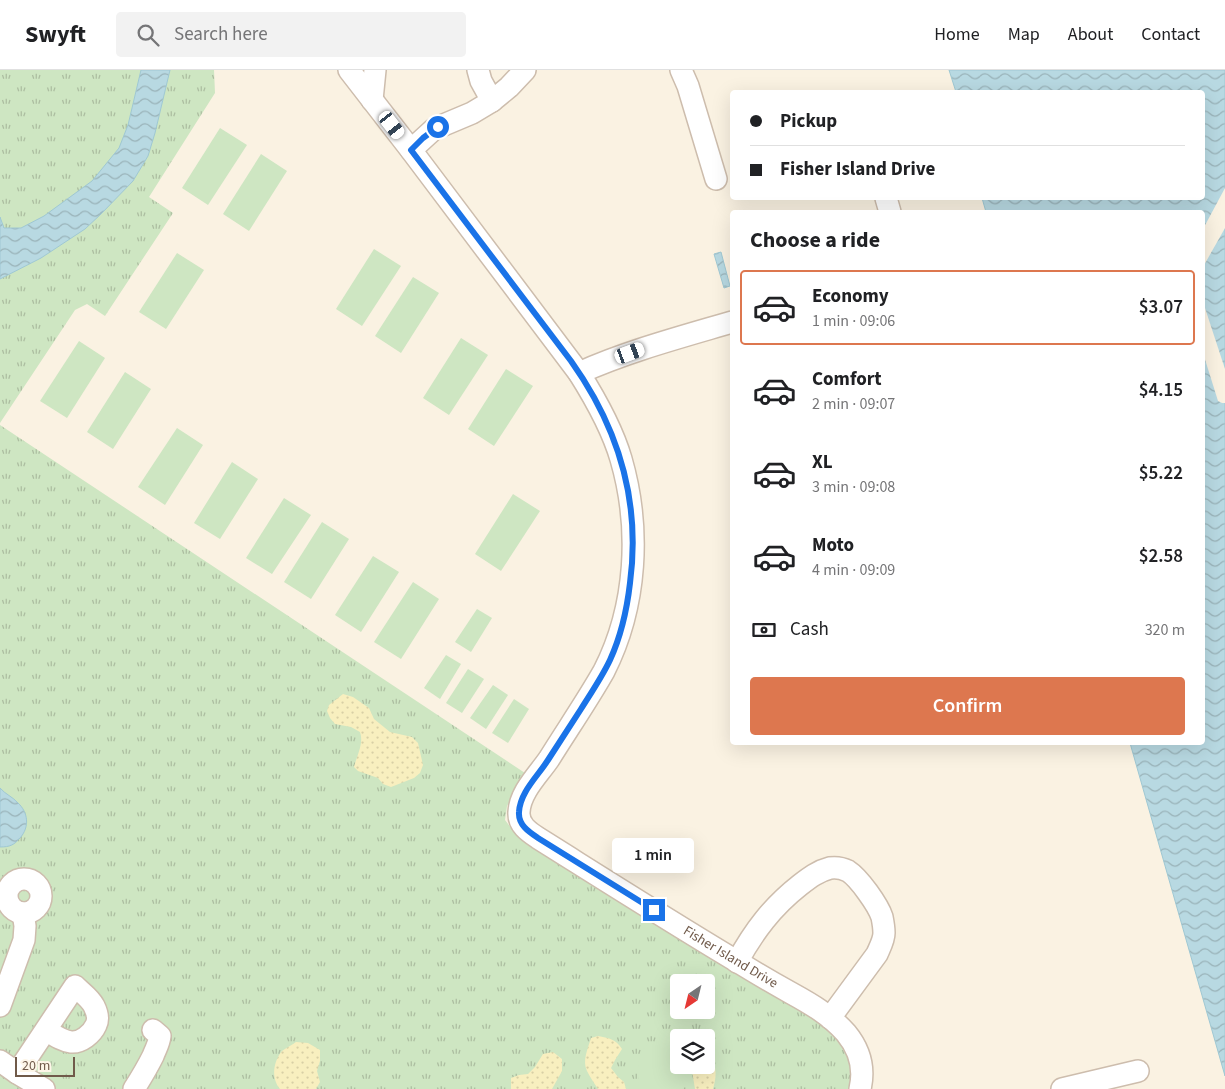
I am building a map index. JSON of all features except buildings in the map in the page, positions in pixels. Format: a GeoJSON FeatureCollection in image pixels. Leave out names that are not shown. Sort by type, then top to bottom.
{"type":"FeatureCollection","features":[{"type":"Feature","properties":{"kind":"street","name":"Fisher Island Drive"},"geometry":{"type":"LineString","coordinates":[[349,70],[579,373],[598,404],[621,459],[630,500],[634,551],[629,593],[621,628],[610,659],[593,690],[525,793],[518,814],[520,820],[526,830],[538,838],[830,1018],[847,1035],[858,1052],[862,1062],[860,1089]]}},
{"type":"Feature","properties":{"kind":"street"},"geometry":{"type":"LineString","coordinates":[[372,100],[375,70]]}},
{"type":"Feature","properties":{"kind":"street"},"geometry":{"type":"LineString","coordinates":[[478,70],[481,81],[492,101]]}},
{"type":"Feature","properties":{"kind":"street"},"geometry":{"type":"LineString","coordinates":[[411,150],[434,129],[472,113],[492,101],[525,70]]}},
{"type":"Feature","properties":{"kind":"street"},"geometry":{"type":"LineString","coordinates":[[681,70],[688,86],[716,179]]}},
{"type":"Feature","properties":{"kind":"street"},"geometry":{"type":"LineString","coordinates":[[579,373],[646,347],[730,323]]}},
{"type":"Feature","properties":{"kind":"street"},"geometry":{"type":"LineString","coordinates":[[737,962],[766,917],[789,894],[811,877],[830,868],[838,867],[849,872],[855,877],[878,908],[882,917],[884,935],[877,954],[830,1018]]}},
{"type":"Feature","properties":{"kind":"street"},"geometry":{"type":"LineString","coordinates":[[0,1006],[24,940],[25,926],[23,913]]}},
{"type":"Feature","properties":{"kind":"street"},"geometry":{"type":"LineString","coordinates":[[17,1073],[46,1030]]}},
{"type":"Feature","properties":{"kind":"street"},"geometry":{"type":"LineString","coordinates":[[134,1089],[150,1064],[154,1052],[160,1043],[160,1036],[153,1030]]}},
{"type":"Feature","properties":{"kind":"street"},"geometry":{"type":"LineString","coordinates":[[0,1061],[44,1089]]}},
{"type":"Feature","properties":{"kind":"street"},"geometry":{"type":"LineString","coordinates":[[1062,1089],[1138,1071]]}},
{"type":"Feature","properties":{"kind":"green space"},"geometry":{"type":"Polygon","coordinates":[[[0,70],[214,70],[215,93],[149,197],[173,213],[105,316],[87,304],[75,310],[0,423],[0,70]]]}},
{"type":"Feature","properties":{"kind":"green space"},"geometry":{"type":"Polygon","coordinates":[[[220,128],[247,145],[208,205],[182,188],[220,128]]]}},
{"type":"Feature","properties":{"kind":"green space"},"geometry":{"type":"Polygon","coordinates":[[[261,154],[287,171],[249,231],[223,214],[261,154]]]}},
{"type":"Feature","properties":{"kind":"green space"},"geometry":{"type":"Polygon","coordinates":[[[374,249],[401,266],[362,326],[336,309],[374,249]]]}},
{"type":"Feature","properties":{"kind":"green space"},"geometry":{"type":"Polygon","coordinates":[[[177,253],[204,270],[166,329],[139,312],[177,253]]]}},
{"type":"Feature","properties":{"kind":"green space"},"geometry":{"type":"Polygon","coordinates":[[[413,277],[439,293],[401,353],[375,336],[413,277]]]}},
{"type":"Feature","properties":{"kind":"green space"},"geometry":{"type":"Polygon","coordinates":[[[461,338],[488,355],[449,415],[423,398],[461,338]]]}},
{"type":"Feature","properties":{"kind":"green space"},"geometry":{"type":"Polygon","coordinates":[[[79,341],[105,358],[67,418],[40,401],[79,341]]]}},
{"type":"Feature","properties":{"kind":"green space"},"geometry":{"type":"Polygon","coordinates":[[[506,369],[533,386],[494,446],[468,429],[506,369]]]}},
{"type":"Feature","properties":{"kind":"green space"},"geometry":{"type":"Polygon","coordinates":[[[125,372],[151,389],[113,449],[87,432],[125,372]]]}},
{"type":"Feature","properties":{"kind":"green space"},"geometry":{"type":"Polygon","coordinates":[[[0,425],[525,773],[507,806],[505,820],[515,833],[556,860],[798,1005],[841,1040],[851,1056],[851,1089],[0,1089],[0,425]]]}},
{"type":"Feature","properties":{"kind":"green space"},"geometry":{"type":"Polygon","coordinates":[[[177,428],[203,445],[165,505],[138,487],[177,428]]]}},
{"type":"Feature","properties":{"kind":"green space"},"geometry":{"type":"Polygon","coordinates":[[[232,462],[258,479],[220,539],[194,523],[232,462]]]}},
{"type":"Feature","properties":{"kind":"green space"},"geometry":{"type":"Polygon","coordinates":[[[513,494],[540,511],[501,571],[475,554],[513,494]]]}},
{"type":"Feature","properties":{"kind":"green space"},"geometry":{"type":"Polygon","coordinates":[[[284,498],[311,515],[272,574],[246,558],[284,498]]]}},
{"type":"Feature","properties":{"kind":"green space"},"geometry":{"type":"Polygon","coordinates":[[[322,522],[349,539],[311,599],[284,582],[322,522]]]}},
{"type":"Feature","properties":{"kind":"green space"},"geometry":{"type":"Polygon","coordinates":[[[373,556],[399,572],[361,632],[335,615],[373,556]]]}},
{"type":"Feature","properties":{"kind":"green space"},"geometry":{"type":"Polygon","coordinates":[[[413,582],[439,599],[401,659],[374,642],[413,582]]]}},
{"type":"Feature","properties":{"kind":"green space"},"geometry":{"type":"Polygon","coordinates":[[[477,609],[492,618],[471,652],[455,642],[477,609]]]}},
{"type":"Feature","properties":{"kind":"green space"},"geometry":{"type":"Polygon","coordinates":[[[446,655],[461,664],[440,699],[424,688],[446,655]]]}},
{"type":"Feature","properties":{"kind":"green space"},"geometry":{"type":"Polygon","coordinates":[[[468,669],[484,679],[462,713],[446,703],[468,669]]]}},
{"type":"Feature","properties":{"kind":"green space"},"geometry":{"type":"Polygon","coordinates":[[[493,685],[508,695],[486,729],[470,718],[493,685]]]}},
{"type":"Feature","properties":{"kind":"green space"},"geometry":{"type":"Polygon","coordinates":[[[514,699],[529,709],[508,743],[492,733],[514,699]]]}},
{"type":"Feature","properties":{"kind":"green space"},"geometry":{"type":"Polygon","coordinates":[[[654,1042],[661,1042],[670,1047],[670,1074],[682,1074],[683,1089],[639,1089],[639,1058],[645,1048],[654,1042]]]}},
{"type":"Feature","properties":{"kind":"sand"},"geometry":{"type":"Polygon","coordinates":[[[343,694],[353,697],[369,708],[374,719],[390,732],[412,737],[418,743],[423,765],[420,773],[414,778],[391,787],[383,784],[378,778],[358,771],[354,767],[361,745],[360,732],[351,727],[335,724],[327,711],[329,705],[343,694]]]}},
{"type":"Feature","properties":{"kind":"sand"},"geometry":{"type":"Polygon","coordinates":[[[598,1036],[614,1041],[622,1049],[611,1068],[624,1082],[626,1089],[598,1089],[588,1073],[585,1063],[587,1050],[591,1038],[598,1036]]]}},
{"type":"Feature","properties":{"kind":"sand"},"geometry":{"type":"Polygon","coordinates":[[[296,1042],[308,1043],[320,1050],[320,1061],[317,1071],[320,1082],[316,1089],[280,1089],[277,1085],[274,1070],[279,1055],[296,1042]]]}},
{"type":"Feature","properties":{"kind":"sand"},"geometry":{"type":"Polygon","coordinates":[[[553,1052],[562,1059],[562,1071],[552,1089],[511,1089],[511,1078],[528,1074],[543,1054],[553,1052]]]}},
{"type":"Feature","properties":{"kind":"sand"},"geometry":{"type":"Polygon","coordinates":[[[692,1074],[715,1074],[713,1089],[695,1089],[692,1074]]]}},
{"type":"Feature","properties":{"kind":"water"},"geometry":{"type":"Polygon","coordinates":[[[141,70],[170,70],[148,156],[133,181],[85,229],[41,258],[0,279],[0,217],[4,228],[21,228],[44,216],[92,181],[119,148],[128,125],[141,70]]]}},
{"type":"Feature","properties":{"kind":"water"},"geometry":{"type":"Polygon","coordinates":[[[949,70],[1225,70],[1225,1076],[1131,745],[1205,745],[1205,210],[985,210],[983,200],[1205,200],[1205,90],[955,90],[949,70]]]}},
{"type":"Feature","properties":{"kind":"water"},"geometry":{"type":"Polygon","coordinates":[[[721,252],[730,286],[724,288],[714,254],[721,252]]]}},
{"type":"Feature","properties":{"kind":"water"},"geometry":{"type":"Polygon","coordinates":[[[0,788],[16,801],[26,815],[23,834],[12,845],[3,847],[0,847],[0,788]]]}},
{"type":"Feature","properties":{"kind":"pier"},"geometry":{"type":"Polygon","coordinates":[[[1225,188],[1225,228],[1205,263],[1205,225],[1225,188]]]}},
{"type":"Feature","properties":{"kind":"pier"},"geometry":{"type":"Polygon","coordinates":[[[1205,308],[1225,369],[1225,403],[1218,401],[1205,359],[1205,308]]]}},
{"type":"Feature","properties":{"kind":"route"},"geometry":{"type":"LineString","coordinates":[[438,127],[411,150],[571,361],[588,387],[615,441],[621,459],[632,516],[634,551],[629,593],[621,628],[610,659],[598,682],[525,793],[521,800],[518,814],[526,830],[654,910]]}}]}
